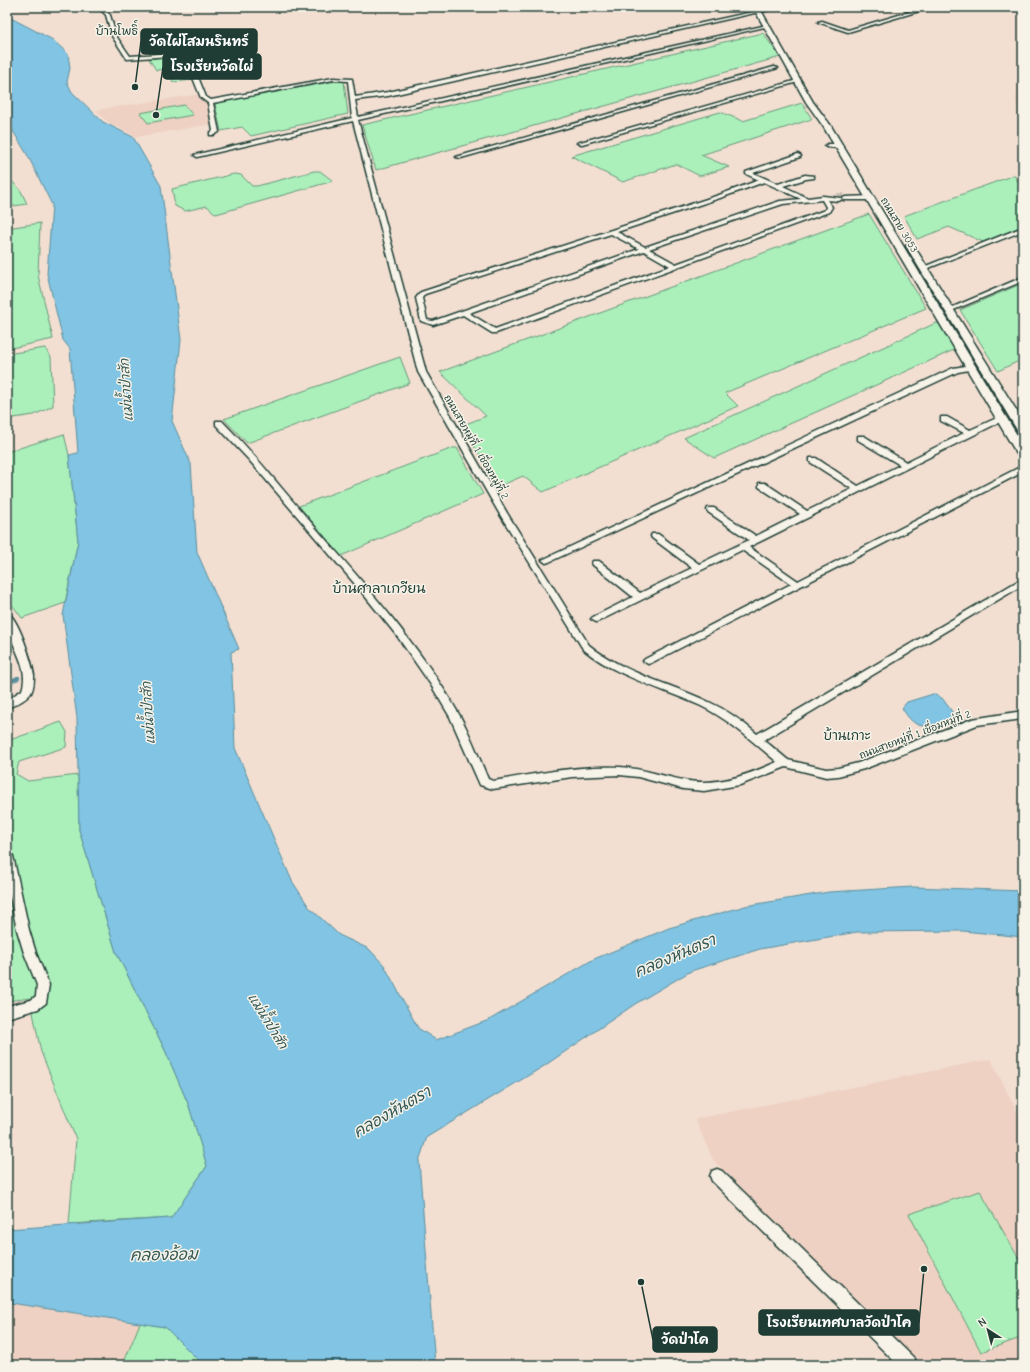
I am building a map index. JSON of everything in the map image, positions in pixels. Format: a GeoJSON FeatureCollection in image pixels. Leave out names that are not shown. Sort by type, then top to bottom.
{"type":"FeatureCollection","features":[{"type":"Feature","properties":{"kind":"main road","name":"ถนนสาย 3053"},"geometry":{"type":"LineString","coordinates":[[761,9],[767,26],[817,112],[873,196]]}},
{"type":"Feature","properties":{"kind":"main road"},"geometry":{"type":"LineString","coordinates":[[761,9],[818,97]]}},
{"type":"Feature","properties":{"kind":"main road","name":"ถนนสาย 3053"},"geometry":{"type":"LineString","coordinates":[[817,112],[828,112],[873,196],[1023,454]]}},
{"type":"Feature","properties":{"kind":"main road","name":"ถนนสาย 3053"},"geometry":{"type":"LineString","coordinates":[[904,235],[1023,430]]}},
{"type":"Feature","properties":{"kind":"street"},"geometry":{"type":"LineString","coordinates":[[100,7],[108,15],[114,36],[129,58],[186,53],[204,98],[210,102],[216,132],[212,134]]}},
{"type":"Feature","properties":{"kind":"street"},"geometry":{"type":"LineString","coordinates":[[353,99],[388,94],[761,9],[778,7]]}},
{"type":"Feature","properties":{"kind":"street"},"geometry":{"type":"LineString","coordinates":[[903,7],[915,12]]}},
{"type":"Feature","properties":{"kind":"street"},"geometry":{"type":"LineString","coordinates":[[820,22],[848,31],[931,7]]}},
{"type":"Feature","properties":{"kind":"street"},"geometry":{"type":"LineString","coordinates":[[197,155],[355,118],[767,26]]}},
{"type":"Feature","properties":{"kind":"street"},"geometry":{"type":"LineString","coordinates":[[459,157],[790,65]]}},
{"type":"Feature","properties":{"kind":"street","name":"ถนนสายหมู่ที่ 1 เชื่อมหมู่ที่ 2"},"geometry":{"type":"LineString","coordinates":[[210,102],[333,79],[350,80],[355,118],[422,372],[503,513],[577,634],[586,647],[598,657],[628,672],[719,711],[732,719],[757,739],[785,764],[826,773],[838,772],[976,722],[1023,715]]}},
{"type":"Feature","properties":{"kind":"street"},"geometry":{"type":"LineString","coordinates":[[580,143],[799,81]]}},
{"type":"Feature","properties":{"kind":"street"},"geometry":{"type":"LineString","coordinates":[[828,146],[839,146]]}},
{"type":"Feature","properties":{"kind":"street"},"geometry":{"type":"LineString","coordinates":[[798,156],[748,172],[807,199]]}},
{"type":"Feature","properties":{"kind":"street"},"geometry":{"type":"LineString","coordinates":[[778,186],[805,177],[812,177]]}},
{"type":"Feature","properties":{"kind":"street"},"geometry":{"type":"LineString","coordinates":[[764,180],[721,196],[419,295],[424,321],[433,323],[782,202],[807,199],[873,196]]}},
{"type":"Feature","properties":{"kind":"street"},"geometry":{"type":"LineString","coordinates":[[464,312],[494,332],[827,211],[829,207],[826,198]]}},
{"type":"Feature","properties":{"kind":"street"},"geometry":{"type":"LineString","coordinates":[[924,268],[1023,229]]}},
{"type":"Feature","properties":{"kind":"street"},"geometry":{"type":"LineString","coordinates":[[611,231],[676,266]]}},
{"type":"Feature","properties":{"kind":"street"},"geometry":{"type":"LineString","coordinates":[[949,310],[1023,279]]}},
{"type":"Feature","properties":{"kind":"street"},"geometry":{"type":"LineString","coordinates":[[546,560],[956,370],[972,367]]}},
{"type":"Feature","properties":{"kind":"street"},"geometry":{"type":"LineString","coordinates":[[596,619],[969,433],[1002,419]]}},
{"type":"Feature","properties":{"kind":"street"},"geometry":{"type":"LineString","coordinates":[[944,420],[969,433]]}},
{"type":"Feature","properties":{"kind":"street"},"geometry":{"type":"LineString","coordinates":[[219,423],[239,442],[305,521],[357,579],[401,633],[451,708],[484,782],[493,786],[588,772],[622,771],[650,775],[691,786],[714,787],[749,779],[785,764]]}},
{"type":"Feature","properties":{"kind":"street"},"geometry":{"type":"LineString","coordinates":[[861,438],[906,465]]}},
{"type":"Feature","properties":{"kind":"street"},"geometry":{"type":"LineString","coordinates":[[813,460],[858,489]]}},
{"type":"Feature","properties":{"kind":"street"},"geometry":{"type":"LineString","coordinates":[[648,661],[1023,469]]}},
{"type":"Feature","properties":{"kind":"street"},"geometry":{"type":"LineString","coordinates":[[762,485],[806,514]]}},
{"type":"Feature","properties":{"kind":"street"},"geometry":{"type":"LineString","coordinates":[[711,510],[755,540]]}},
{"type":"Feature","properties":{"kind":"street"},"geometry":{"type":"LineString","coordinates":[[655,536],[698,568]]}},
{"type":"Feature","properties":{"kind":"street"},"geometry":{"type":"LineString","coordinates":[[742,546],[798,585]]}},
{"type":"Feature","properties":{"kind":"street"},"geometry":{"type":"LineString","coordinates":[[596,563],[639,597]]}},
{"type":"Feature","properties":{"kind":"street"},"geometry":{"type":"LineString","coordinates":[[757,739],[1023,581]]}},
{"type":"Feature","properties":{"kind":"street"},"geometry":{"type":"LineString","coordinates":[[7,616],[19,639],[29,684],[26,693],[7,704]]}},
{"type":"Feature","properties":{"kind":"street"},"geometry":{"type":"LineString","coordinates":[[7,856],[25,935],[43,985],[42,999],[34,1005],[7,1012]]}},
{"type":"Feature","properties":{"kind":"street"},"geometry":{"type":"LineString","coordinates":[[717,1176],[909,1365]]}},
{"type":"Feature","properties":{"kind":"shaded area"},"geometry":{"type":"Polygon","coordinates":[[[1023,61],[1023,132],[1016,101],[1019,73],[1023,61]]]}},
{"type":"Feature","properties":{"kind":"shaded area"},"geometry":{"type":"Polygon","coordinates":[[[200,94],[204,103],[208,103],[212,124],[136,137],[106,121],[96,110],[200,94]]]}},
{"type":"Feature","properties":{"kind":"shaded area"},"geometry":{"type":"Polygon","coordinates":[[[991,1059],[1023,1124],[1023,1365],[923,1365],[713,1160],[695,1119],[991,1059]]]}},
{"type":"Feature","properties":{"kind":"shaded area"},"geometry":{"type":"Polygon","coordinates":[[[11,1303],[165,1327],[202,1365],[7,1365],[7,1304],[11,1303]]]}},
{"type":"Feature","properties":{"kind":"green space"},"geometry":{"type":"Polygon","coordinates":[[[763,33],[780,57],[376,170],[362,125],[763,33]]]}},
{"type":"Feature","properties":{"kind":"green space"},"geometry":{"type":"Polygon","coordinates":[[[182,54],[186,55],[195,80],[173,82],[168,69],[156,70],[149,59],[182,54]]]}},
{"type":"Feature","properties":{"kind":"green space"},"geometry":{"type":"Polygon","coordinates":[[[342,80],[344,81],[348,114],[251,136],[242,127],[221,131],[215,104],[218,102],[342,80]]]}},
{"type":"Feature","properties":{"kind":"green space"},"geometry":{"type":"Polygon","coordinates":[[[802,103],[812,119],[701,155],[729,167],[700,176],[676,164],[623,182],[571,156],[720,112],[743,121],[802,103]]]}},
{"type":"Feature","properties":{"kind":"green space"},"geometry":{"type":"Polygon","coordinates":[[[184,105],[193,115],[148,123],[140,113],[184,105]]]}},
{"type":"Feature","properties":{"kind":"green space"},"geometry":{"type":"Polygon","coordinates":[[[314,171],[320,171],[333,181],[216,214],[207,206],[185,211],[175,206],[172,189],[234,174],[241,175],[252,186],[257,186],[314,171]]]}},
{"type":"Feature","properties":{"kind":"green space"},"geometry":{"type":"Polygon","coordinates":[[[1014,175],[1023,189],[1023,226],[983,242],[949,227],[917,239],[904,216],[1014,175]]]}},
{"type":"Feature","properties":{"kind":"green space"},"geometry":{"type":"Polygon","coordinates":[[[7,178],[9,178],[21,191],[27,204],[7,207],[7,178]]]}},
{"type":"Feature","properties":{"kind":"green space"},"geometry":{"type":"Polygon","coordinates":[[[869,214],[926,308],[725,393],[738,406],[543,492],[523,476],[500,486],[461,426],[486,416],[440,372],[869,214]]]}},
{"type":"Feature","properties":{"kind":"green space"},"geometry":{"type":"Polygon","coordinates":[[[40,223],[38,275],[53,339],[7,349],[7,228],[40,223]]]}},
{"type":"Feature","properties":{"kind":"green space"},"geometry":{"type":"Polygon","coordinates":[[[1023,283],[1023,359],[998,371],[960,310],[1023,283]]]}},
{"type":"Feature","properties":{"kind":"green space"},"geometry":{"type":"Polygon","coordinates":[[[936,323],[942,324],[956,349],[714,458],[684,438],[936,323]]]}},
{"type":"Feature","properties":{"kind":"green space"},"geometry":{"type":"Polygon","coordinates":[[[45,348],[51,357],[53,406],[34,415],[7,419],[7,354],[45,348]]]}},
{"type":"Feature","properties":{"kind":"green space"},"geometry":{"type":"Polygon","coordinates":[[[400,357],[410,383],[247,443],[224,419],[400,357]]]}},
{"type":"Feature","properties":{"kind":"green space"},"geometry":{"type":"Polygon","coordinates":[[[64,434],[69,455],[78,541],[65,603],[22,618],[7,598],[7,452],[64,434]]]}},
{"type":"Feature","properties":{"kind":"green space"},"geometry":{"type":"Polygon","coordinates":[[[453,448],[457,448],[483,494],[341,556],[299,506],[453,448]]]}},
{"type":"Feature","properties":{"kind":"green space"},"geometry":{"type":"Polygon","coordinates":[[[61,722],[67,732],[66,747],[19,762],[16,774],[28,781],[78,775],[79,830],[116,952],[165,1050],[189,1106],[207,1166],[171,1218],[69,1224],[76,1139],[41,1052],[30,998],[7,1001],[7,741],[61,722]]]}},
{"type":"Feature","properties":{"kind":"green space"},"geometry":{"type":"Polygon","coordinates":[[[980,1191],[1023,1266],[1023,1337],[981,1352],[909,1214],[980,1191]]]}},
{"type":"Feature","properties":{"kind":"green space"},"geometry":{"type":"Polygon","coordinates":[[[140,1323],[165,1327],[202,1365],[90,1365],[94,1361],[124,1362],[140,1323]]]}},
{"type":"Feature","properties":{"kind":"water"},"geometry":{"type":"Polygon","coordinates":[[[7,16],[53,40],[68,54],[70,68],[67,82],[72,92],[103,122],[133,137],[161,186],[181,340],[172,421],[191,464],[197,552],[239,649],[231,652],[235,748],[292,881],[309,907],[339,935],[369,949],[384,965],[418,1028],[436,1040],[489,1020],[594,959],[669,928],[745,906],[829,892],[913,887],[1023,891],[1023,937],[963,931],[857,932],[760,949],[691,971],[635,1004],[544,1066],[427,1137],[419,1161],[435,1365],[202,1365],[165,1327],[11,1303],[7,1304],[7,1229],[171,1218],[207,1166],[189,1106],[165,1050],[116,952],[79,830],[77,718],[63,615],[78,541],[69,455],[78,453],[70,349],[63,340],[47,274],[52,205],[28,156],[7,121],[7,16]]]}},
{"type":"Feature","properties":{"kind":"water"},"geometry":{"type":"Polygon","coordinates":[[[933,694],[942,698],[953,713],[950,719],[928,726],[917,725],[907,716],[902,708],[907,702],[933,694]]]}},
{"type":"Feature","properties":{"kind":"waterway"},"geometry":{"type":"LineString","coordinates":[[7,683],[18,678]]}},
{"type":"Feature","properties":{"kind":"tunnel"},"geometry":{"type":"LineString","coordinates":[[837,196],[844,196]]}},
{"type":"Feature","properties":{"kind":"place","name":"วัดไผ่โสมนรินทร์"},"geometry":{"type":"Point","coordinates":[135,87]}},
{"type":"Feature","properties":{"kind":"place","name":"โรงเรียนวัดไผ่"},"geometry":{"type":"Point","coordinates":[156,115]}},
{"type":"Feature","properties":{"kind":"place","name":"โรงเรียนเทศบาลวัดป่าโค"},"geometry":{"type":"Point","coordinates":[924,1269]}},
{"type":"Feature","properties":{"kind":"place","name":"วัดป่าโค"},"geometry":{"type":"Point","coordinates":[641,1282]}},
{"type":"Feature","properties":{"kind":"district","name":"บ้านโพธิ์"},"geometry":{"type":"Point","coordinates":[117,31]}},
{"type":"Feature","properties":{"kind":"district","name":"บ้านศาลาเกวียน"},"geometry":{"type":"Point","coordinates":[379,588]}},
{"type":"Feature","properties":{"kind":"district","name":"บ้านเกาะ"},"geometry":{"type":"Point","coordinates":[847,735]}},
{"type":"Feature","properties":{"kind":"water label","name":"แม่น้ำป่าสัก"},"geometry":{"type":"Point","coordinates":[126,390]}},
{"type":"Feature","properties":{"kind":"water label","name":"แม่น้ำป่าสัก"},"geometry":{"type":"Point","coordinates":[148,713]}},
{"type":"Feature","properties":{"kind":"water label","name":"คลองหันตรา"},"geometry":{"type":"Point","coordinates":[675,956]}},
{"type":"Feature","properties":{"kind":"water label","name":"แม่น้ำป่าสัก"},"geometry":{"type":"Point","coordinates":[268,1021]}},
{"type":"Feature","properties":{"kind":"water label","name":"คลองหันตรา"},"geometry":{"type":"Point","coordinates":[392,1112]}},
{"type":"Feature","properties":{"kind":"water label","name":"คลองอ้อม"},"geometry":{"type":"Point","coordinates":[164,1255]}}]}
